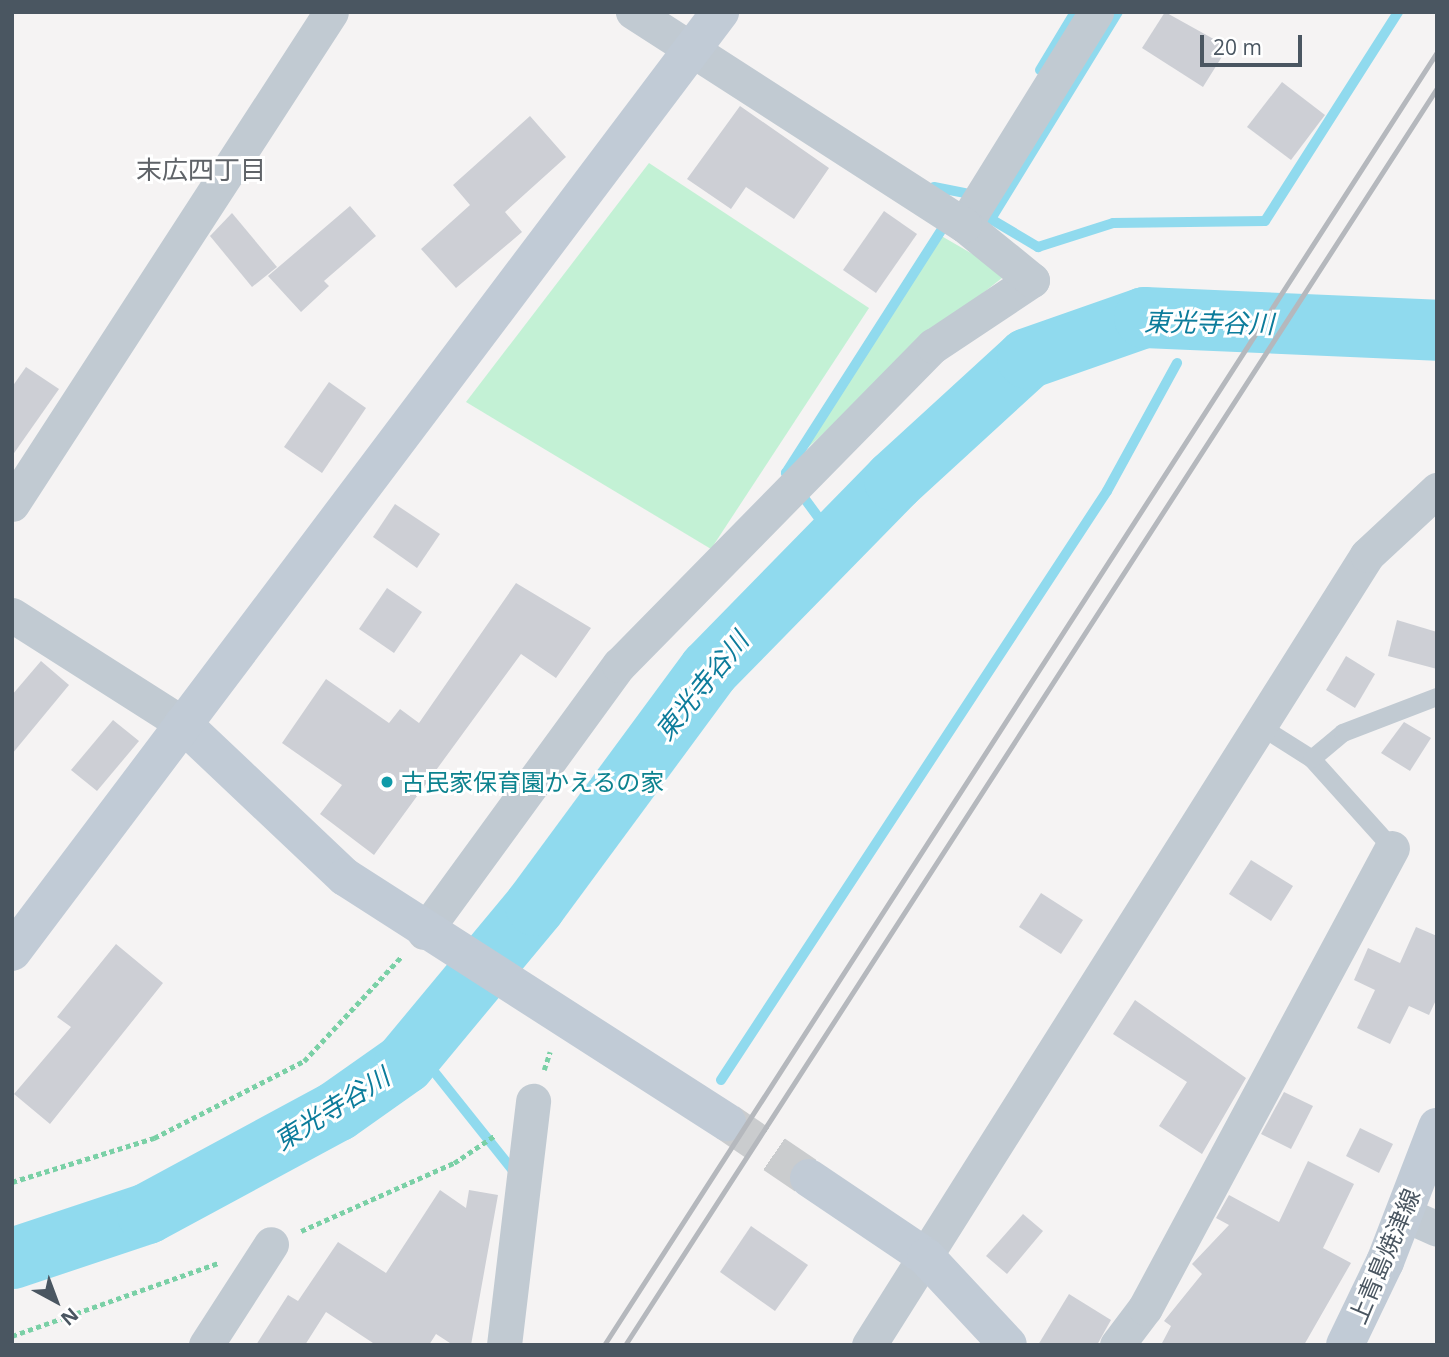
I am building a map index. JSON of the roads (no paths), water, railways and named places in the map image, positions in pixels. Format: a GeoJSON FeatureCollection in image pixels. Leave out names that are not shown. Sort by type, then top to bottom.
{"type":"FeatureCollection","features":[{"type":"Feature","properties":{"kind":"street"},"geometry":{"type":"LineString","coordinates":[[12,504],[331,12]]}},
{"type":"Feature","properties":{"kind":"street"},"geometry":{"type":"LineString","coordinates":[[432,936],[619,665],[933,346],[1032,281],[964,225],[633,12]]}},
{"type":"Feature","properties":{"kind":"street"},"geometry":{"type":"LineString","coordinates":[[12,952],[694,52],[720,12]]}},
{"type":"Feature","properties":{"kind":"street"},"geometry":{"type":"LineString","coordinates":[[964,225],[1096,12]]}},
{"type":"Feature","properties":{"kind":"street"},"geometry":{"type":"LineString","coordinates":[[869,1345],[1367,555],[1437,490]]}},
{"type":"Feature","properties":{"kind":"street"},"geometry":{"type":"LineString","coordinates":[[12,615],[183,724],[345,877],[432,936],[557,1010],[727,1122]]}},
{"type":"Feature","properties":{"kind":"street"},"geometry":{"type":"LineString","coordinates":[[1117,1345],[1146,1308],[1392,848]]}},
{"type":"Feature","properties":{"kind":"street"},"geometry":{"type":"LineString","coordinates":[[505,1345],[533,1101]]}},
{"type":"Feature","properties":{"kind":"street","name":"上青島焼津線"},"geometry":{"type":"LineString","coordinates":[[1345,1345],[1420,1221],[1437,1127]]}},
{"type":"Feature","properties":{"kind":"street"},"geometry":{"type":"LineString","coordinates":[[809,1178],[926,1257],[1008,1345]]}},
{"type":"Feature","properties":{"kind":"street"},"geometry":{"type":"LineString","coordinates":[[206,1345],[271,1244]]}},
{"type":"Feature","properties":{"kind":"lane"},"geometry":{"type":"LineString","coordinates":[[1312,759],[1343,733],[1437,697]]}},
{"type":"Feature","properties":{"kind":"lane"},"geometry":{"type":"LineString","coordinates":[[1260,726],[1312,759],[1392,848]]}},
{"type":"Feature","properties":{"kind":"waterway"},"geometry":{"type":"LineString","coordinates":[[1040,70],[1075,12]]}},
{"type":"Feature","properties":{"kind":"waterway"},"geometry":{"type":"LineString","coordinates":[[991,219],[1118,12]]}},
{"type":"Feature","properties":{"kind":"waterway"},"geometry":{"type":"LineString","coordinates":[[979,212],[1038,247],[1113,223],[1265,221],[1398,12]]}},
{"type":"Feature","properties":{"kind":"waterway"},"geometry":{"type":"LineString","coordinates":[[934,187],[965,193]]}},
{"type":"Feature","properties":{"kind":"waterway"},"geometry":{"type":"LineString","coordinates":[[789,478],[786,473],[947,221]]}},
{"type":"Feature","properties":{"kind":"waterway","name":"東光寺谷川"},"geometry":{"type":"LineString","coordinates":[[12,1258],[147,1213],[336,1111],[404,1063],[535,905],[709,669],[894,480],[1027,358],[1144,317],[1437,330]]}},
{"type":"Feature","properties":{"kind":"waterway"},"geometry":{"type":"LineString","coordinates":[[721,1080],[1107,491],[1177,363]]}},
{"type":"Feature","properties":{"kind":"waterway"},"geometry":{"type":"LineString","coordinates":[[799,491],[835,540]]}},
{"type":"Feature","properties":{"kind":"waterway"},"geometry":{"type":"LineString","coordinates":[[416,1049],[515,1173]]}},
{"type":"Feature","properties":{"kind":"tunnel"},"geometry":{"type":"LineString","coordinates":[[727,1122],[809,1178]]}},
{"type":"Feature","properties":{"kind":"railway"},"geometry":{"type":"LineString","coordinates":[[604,1345],[1437,52]]}},
{"type":"Feature","properties":{"kind":"railway"},"geometry":{"type":"LineString","coordinates":[[625,1345],[1437,88]]}},
{"type":"Feature","properties":{"kind":"place","name":"古民家保育園かえるの家"},"geometry":{"type":"Point","coordinates":[387,782]}},
{"type":"Feature","properties":{"kind":"district","name":"末広四丁目"},"geometry":{"type":"Point","coordinates":[201,170]}}]}
